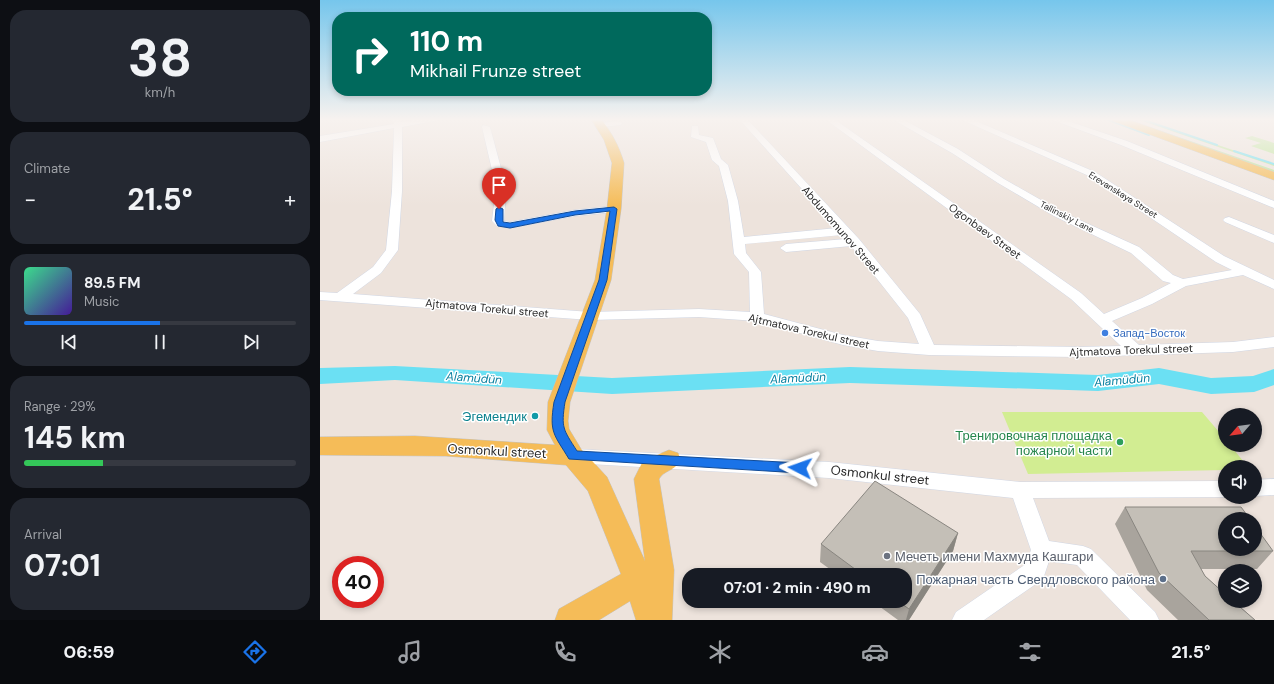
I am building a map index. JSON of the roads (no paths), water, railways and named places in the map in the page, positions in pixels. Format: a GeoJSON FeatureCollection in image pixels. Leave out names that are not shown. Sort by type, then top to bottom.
{"type":"FeatureCollection","features":[{"type":"Feature","properties":{"kind":"main road"},"geometry":{"type":"LineString","coordinates":[[614,148],[618,163],[614,209],[603,280],[559,402],[557,421],[558,430],[573,456],[598,485],[638,580],[651,620]]}},
{"type":"Feature","properties":{"kind":"main road"},"geometry":{"type":"LineString","coordinates":[[1197,148],[1274,176]]}},
{"type":"Feature","properties":{"kind":"main road"},"geometry":{"type":"LineString","coordinates":[[1216,148],[1274,168]]}},
{"type":"Feature","properties":{"kind":"main road","name":"Osmonkul street"},"geometry":{"type":"LineString","coordinates":[[320,446],[392,445],[516,451],[573,456]]}},
{"type":"Feature","properties":{"kind":"main road"},"geometry":{"type":"LineString","coordinates":[[657,620],[660,570],[646,479],[652,468],[669,460]]}},
{"type":"Feature","properties":{"kind":"main road"},"geometry":{"type":"LineString","coordinates":[[570,620],[638,580]]}},
{"type":"Feature","properties":{"kind":"street"},"geometry":{"type":"LineString","coordinates":[[342,296],[377,270],[392,250],[397,191],[397,148]]}},
{"type":"Feature","properties":{"kind":"street"},"geometry":{"type":"LineString","coordinates":[[492,148],[501,187],[498,220],[501,224],[510,225],[575,213],[614,209]]}},
{"type":"Feature","properties":{"kind":"street"},"geometry":{"type":"LineString","coordinates":[[713,148],[717,160],[723,165],[733,201],[740,254],[755,272],[757,317]]}},
{"type":"Feature","properties":{"kind":"street","name":"Abdumomunov Street"},"geometry":{"type":"LineString","coordinates":[[769,148],[855,242],[915,317],[929,350]]}},
{"type":"Feature","properties":{"kind":"street","name":"Ogonbaev Street"},"geometry":{"type":"LineString","coordinates":[[869,148],[1076,296],[1103,319],[1135,350]]}},
{"type":"Feature","properties":{"kind":"street","name":"Tallinskiy Lane"},"geometry":{"type":"LineString","coordinates":[[949,148],[1001,181],[1058,214],[1135,250],[1168,278],[1182,283]]}},
{"type":"Feature","properties":{"kind":"street","name":"Erevanskaya Street"},"geometry":{"type":"LineString","coordinates":[[1031,148],[1092,174],[1220,259],[1274,285]]}},
{"type":"Feature","properties":{"kind":"street"},"geometry":{"type":"LineString","coordinates":[[1136,148],[1274,205]]}},
{"type":"Feature","properties":{"kind":"street"},"geometry":{"type":"LineString","coordinates":[[1228,220],[1274,239]]}},
{"type":"Feature","properties":{"kind":"street"},"geometry":{"type":"LineString","coordinates":[[738,241],[845,231]]}},
{"type":"Feature","properties":{"kind":"street"},"geometry":{"type":"LineString","coordinates":[[786,248],[855,242]]}},
{"type":"Feature","properties":{"kind":"street"},"geometry":{"type":"LineString","coordinates":[[1103,319],[1148,300],[1182,283],[1245,271]]}},
{"type":"Feature","properties":{"kind":"street","name":"Ajtmatova Torekul street"},"geometry":{"type":"LineString","coordinates":[[320,296],[342,296],[590,316],[699,313],[757,317],[843,340],[878,346],[929,350],[1022,352],[1135,350],[1232,347],[1274,342]]}},
{"type":"Feature","properties":{"kind":"street","name":"Osmonkul street"},"geometry":{"type":"LineString","coordinates":[[573,456],[669,460],[829,470],[1020,490],[1218,489]]}},
{"type":"Feature","properties":{"kind":"street"},"geometry":{"type":"LineString","coordinates":[[1262,488],[1274,487]]}},
{"type":"Feature","properties":{"kind":"street"},"geometry":{"type":"LineString","coordinates":[[964,620],[1035,571],[1042,550],[1020,490]]}},
{"type":"Feature","properties":{"kind":"street"},"geometry":{"type":"LineString","coordinates":[[1042,550],[1084,556],[1148,620]]}},
{"type":"Feature","properties":{"kind":"waterway"},"geometry":{"type":"LineString","coordinates":[[1234,151],[1274,164]]}},
{"type":"Feature","properties":{"kind":"waterway","name":"Alamüdün"},"geometry":{"type":"LineString","coordinates":[[320,376],[395,373],[612,386],[850,375],[1098,383],[1159,376],[1211,386],[1254,384],[1274,377]]}},
{"type":"Feature","properties":{"kind":"place","name":"Запад-Восток"},"geometry":{"type":"Point","coordinates":[1105,333]}},
{"type":"Feature","properties":{"kind":"place","name":"Эгемендик"},"geometry":{"type":"Point","coordinates":[535,416]}},
{"type":"Feature","properties":{"kind":"place","name":"Тренировочная площадка пожарной части"},"geometry":{"type":"Point","coordinates":[1120,442]}},
{"type":"Feature","properties":{"kind":"place","name":"Мечеть имени Махмуда Кашгари"},"geometry":{"type":"Point","coordinates":[887,556]}},
{"type":"Feature","properties":{"kind":"place","name":"Пожарная часть Свердловского района"},"geometry":{"type":"Point","coordinates":[1163,579]}}]}
